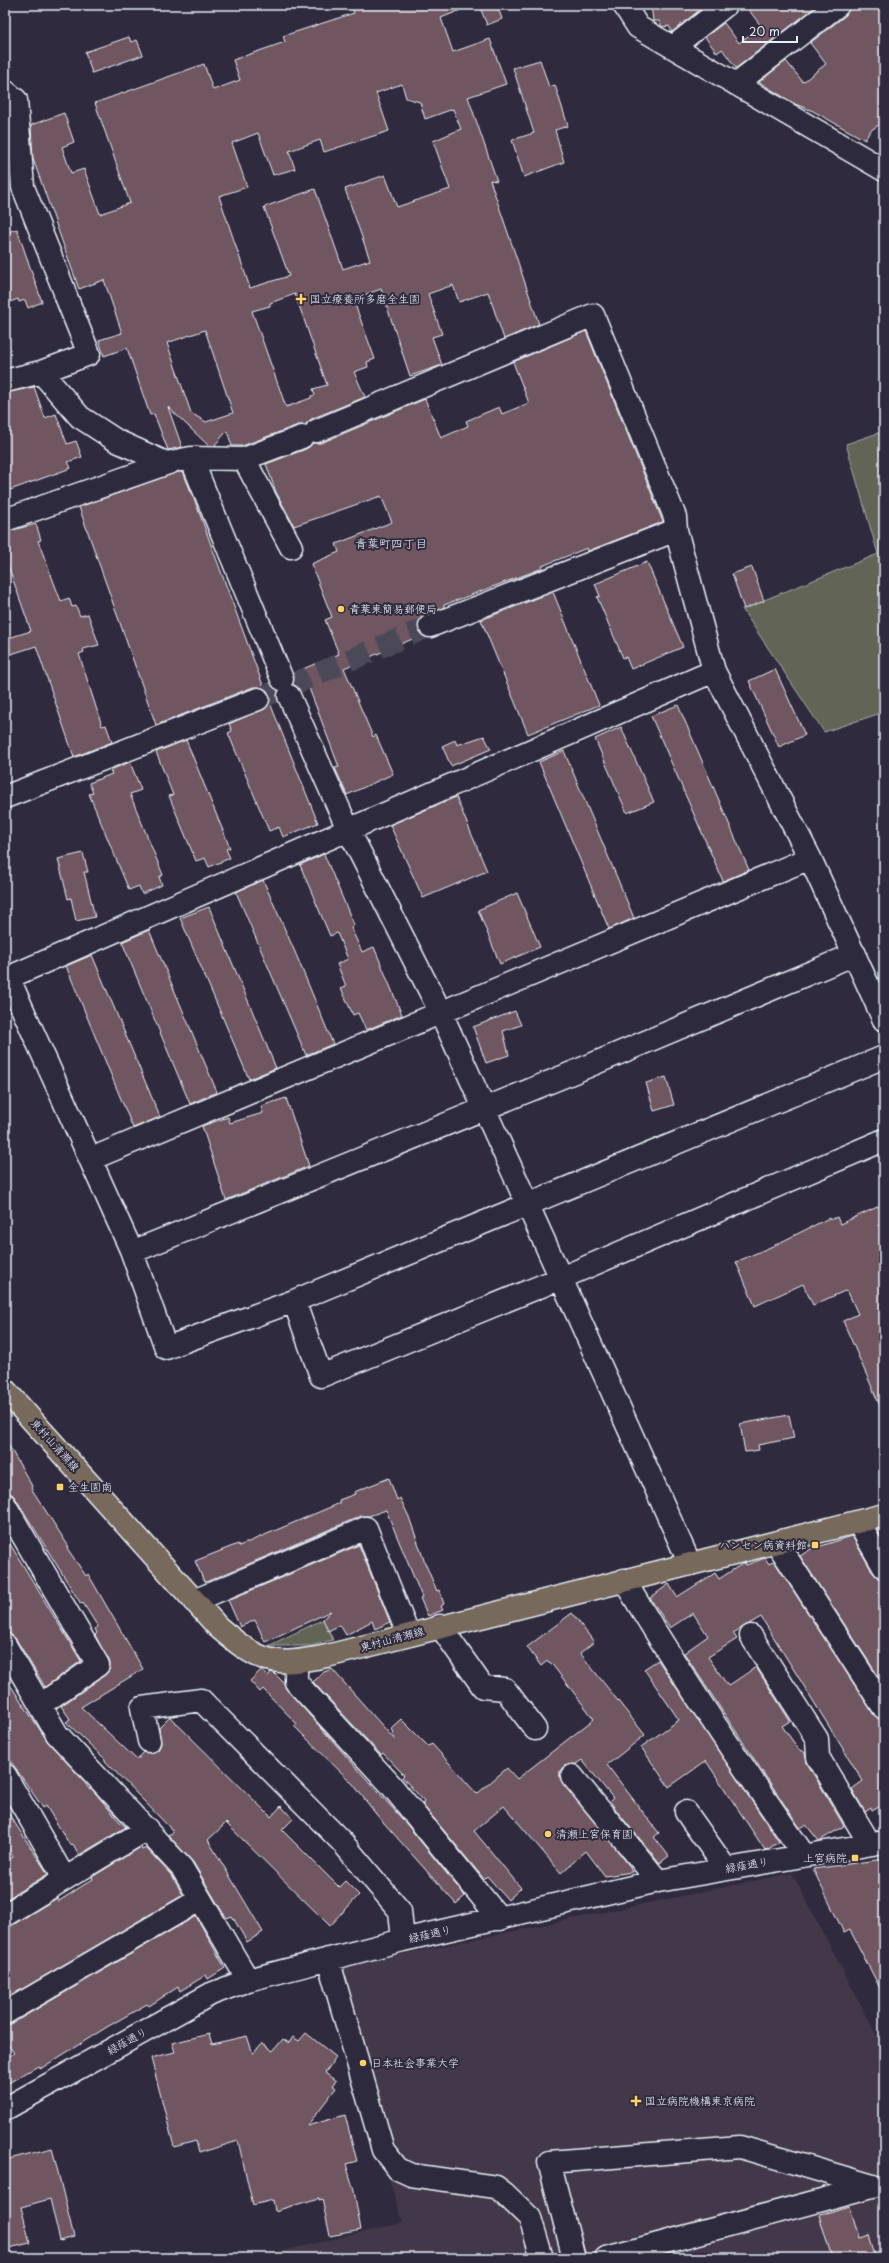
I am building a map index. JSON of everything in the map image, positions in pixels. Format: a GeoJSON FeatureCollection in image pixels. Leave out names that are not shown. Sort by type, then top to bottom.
{"type":"FeatureCollection","features":[{"type":"Feature","properties":{"kind":"main road","name":"東村山清瀬線"},"geometry":{"type":"LineString","coordinates":[[9,1401],[218,1627],[243,1649],[266,1660],[296,1662],[326,1656],[408,1634],[778,1543],[884,1515]]}},
{"type":"Feature","properties":{"kind":"street"},"geometry":{"type":"LineString","coordinates":[[624,5],[638,27],[736,84],[878,160]]}},
{"type":"Feature","properties":{"kind":"street"},"geometry":{"type":"LineString","coordinates":[[638,27],[640,5]]}},
{"type":"Feature","properties":{"kind":"street"},"geometry":{"type":"LineString","coordinates":[[673,47],[726,5]]}},
{"type":"Feature","properties":{"kind":"street"},"geometry":{"type":"LineString","coordinates":[[736,84],[838,5]]}},
{"type":"Feature","properties":{"kind":"street"},"geometry":{"type":"LineString","coordinates":[[5,91],[16,100],[23,186],[89,354],[41,372],[5,382]]}},
{"type":"Feature","properties":{"kind":"street"},"geometry":{"type":"LineString","coordinates":[[5,520],[177,461],[244,459],[309,434],[593,315],[675,517],[676,530],[714,671],[810,858],[884,1020]]}},
{"type":"Feature","properties":{"kind":"street"},"geometry":{"type":"LineString","coordinates":[[41,372],[80,417],[117,441],[177,461],[286,687],[348,829],[441,1012],[690,1564]]}},
{"type":"Feature","properties":{"kind":"street"},"geometry":{"type":"LineString","coordinates":[[244,459],[291,547]]}},
{"type":"Feature","properties":{"kind":"street"},"geometry":{"type":"LineString","coordinates":[[430,626],[676,530]]}},
{"type":"Feature","properties":{"kind":"street"},"geometry":{"type":"LineString","coordinates":[[714,671],[6,978],[130,1246],[166,1348],[294,1300],[526,1203],[884,1057]]}},
{"type":"Feature","properties":{"kind":"street"},"geometry":{"type":"LineString","coordinates":[[5,797],[258,699]]}},
{"type":"Feature","properties":{"kind":"street"},"geometry":{"type":"LineString","coordinates":[[91,1159],[810,858]]}},
{"type":"Feature","properties":{"kind":"street"},"geometry":{"type":"LineString","coordinates":[[130,1246],[132,1252],[484,1107],[566,1075],[855,954]]}},
{"type":"Feature","properties":{"kind":"street"},"geometry":{"type":"LineString","coordinates":[[294,1300],[321,1376],[561,1278],[884,1140]]}},
{"type":"Feature","properties":{"kind":"street"},"geometry":{"type":"LineString","coordinates":[[5,1505],[98,1665],[40,1704]]}},
{"type":"Feature","properties":{"kind":"street"},"geometry":{"type":"LineString","coordinates":[[858,1522],[884,1567]]}},
{"type":"Feature","properties":{"kind":"street"},"geometry":{"type":"LineString","coordinates":[[194,1601],[366,1528],[408,1634]]}},
{"type":"Feature","properties":{"kind":"street"},"geometry":{"type":"LineString","coordinates":[[778,1543],[884,1708]]}},
{"type":"Feature","properties":{"kind":"street"},"geometry":{"type":"LineString","coordinates":[[624,1580],[668,1654],[731,1751],[804,1855]]}},
{"type":"Feature","properties":{"kind":"street"},"geometry":{"type":"LineString","coordinates":[[440,1626],[483,1687],[504,1689],[535,1729]]}},
{"type":"Feature","properties":{"kind":"street"},"geometry":{"type":"LineString","coordinates":[[751,1636],[816,1739],[818,1757],[877,1843]]}},
{"type":"Feature","properties":{"kind":"street"},"geometry":{"type":"LineString","coordinates":[[5,1645],[57,1734],[182,1868],[199,1900],[248,1980]]}},
{"type":"Feature","properties":{"kind":"street"},"geometry":{"type":"LineString","coordinates":[[296,1662],[296,1682],[390,1784],[500,1919]]}},
{"type":"Feature","properties":{"kind":"street"},"geometry":{"type":"LineString","coordinates":[[149,1741],[142,1708],[201,1700],[342,1842],[400,1911],[403,1940]]}},
{"type":"Feature","properties":{"kind":"street"},"geometry":{"type":"LineString","coordinates":[[5,1775],[65,1879]]}},
{"type":"Feature","properties":{"kind":"street"},"geometry":{"type":"LineString","coordinates":[[572,1776],[658,1881]]}},
{"type":"Feature","properties":{"kind":"street"},"geometry":{"type":"LineString","coordinates":[[686,1812],[726,1869]]}},
{"type":"Feature","properties":{"kind":"street"},"geometry":{"type":"LineString","coordinates":[[5,1916],[147,1829]]}},
{"type":"Feature","properties":{"kind":"street","name":"緑蔭通り"},"geometry":{"type":"LineString","coordinates":[[5,2108],[210,1994],[248,1980],[403,1940],[500,1919],[658,1881],[877,1843]]}},
{"type":"Feature","properties":{"kind":"street"},"geometry":{"type":"LineString","coordinates":[[5,2013],[199,1900]]}},
{"type":"Feature","properties":{"kind":"street"},"geometry":{"type":"LineString","coordinates":[[328,1960],[383,2150],[389,2160],[398,2169],[411,2175],[496,2187],[518,2205],[530,2218],[542,2258]]}},
{"type":"Feature","properties":{"kind":"street"},"geometry":{"type":"LineString","coordinates":[[574,2258],[549,2162],[740,2147],[879,2187]]}},
{"type":"Feature","properties":{"kind":"street"},"geometry":{"type":"LineString","coordinates":[[606,2258],[879,2187]]}},
{"type":"Feature","properties":{"kind":"shaded area","name":"国立病院機構東京病院"},"geometry":{"type":"Polygon","coordinates":[[[792,1873],[884,2049],[884,2258],[252,2258],[403,2223],[322,1971],[792,1873]]]}},
{"type":"Feature","properties":{"kind":"green space"},"geometry":{"type":"Polygon","coordinates":[[[884,431],[884,712],[824,732],[742,609],[878,554],[846,444],[884,431]]]}},
{"type":"Feature","properties":{"kind":"green space"},"geometry":{"type":"Polygon","coordinates":[[[324,1619],[333,1640],[311,1646],[268,1646],[324,1619]]]}},
{"type":"Feature","properties":{"kind":"building"},"geometry":{"type":"Polygon","coordinates":[[[351,5],[473,5],[441,18],[453,52],[490,39],[506,84],[468,97],[497,181],[490,180],[539,324],[504,339],[488,292],[459,302],[453,285],[428,294],[442,334],[432,337],[442,365],[410,376],[381,289],[353,299],[375,359],[367,362],[368,367],[354,372],[365,397],[311,419],[305,425],[298,425],[242,446],[232,446],[227,431],[214,446],[209,446],[168,407],[182,447],[168,450],[154,414],[150,415],[127,348],[104,356],[99,340],[122,333],[104,280],[79,289],[33,159],[31,125],[64,113],[74,142],[62,147],[71,173],[84,169],[100,214],[130,203],[95,103],[204,64],[213,90],[240,80],[233,60],[285,42],[283,36],[354,13],[351,5]],[[402,84],[376,93],[389,131],[324,152],[320,140],[289,151],[295,169],[273,175],[258,133],[232,143],[247,187],[219,196],[250,288],[289,276],[264,207],[315,189],[343,269],[370,260],[345,189],[385,175],[397,207],[450,189],[433,141],[461,129],[453,109],[425,119],[420,102],[406,98],[402,84]],[[295,294],[270,303],[270,306],[252,311],[286,407],[311,398],[311,396],[315,395],[313,389],[327,385],[295,294]],[[205,330],[167,343],[191,413],[206,422],[233,413],[205,330]]]}},
{"type":"Feature","properties":{"kind":"building"},"geometry":{"type":"Polygon","coordinates":[[[479,5],[497,5],[502,19],[487,25],[479,5]]]}},
{"type":"Feature","properties":{"kind":"building"},"geometry":{"type":"Polygon","coordinates":[[[651,5],[706,5],[672,32],[669,26],[662,27],[659,21],[653,21],[651,5]]]}},
{"type":"Feature","properties":{"kind":"building"},"geometry":{"type":"Polygon","coordinates":[[[745,5],[818,5],[736,68],[722,49],[717,53],[705,37],[724,23],[739,43],[761,26],[745,5]]]}},
{"type":"Feature","properties":{"kind":"building"},"geometry":{"type":"Polygon","coordinates":[[[850,5],[884,5],[884,121],[870,131],[865,140],[813,111],[795,104],[759,82],[786,61],[803,82],[826,64],[810,43],[846,15],[850,5]]]}},
{"type":"Feature","properties":{"kind":"building"},"geometry":{"type":"Polygon","coordinates":[[[129,37],[131,42],[137,40],[143,55],[92,73],[85,52],[129,37]]]}},
{"type":"Feature","properties":{"kind":"building"},"geometry":{"type":"Polygon","coordinates":[[[540,60],[549,87],[555,85],[568,126],[555,130],[564,162],[524,177],[512,140],[534,133],[513,68],[540,60]]]}},
{"type":"Feature","properties":{"kind":"building"},"geometry":{"type":"Polygon","coordinates":[[[17,229],[42,302],[28,308],[25,300],[19,302],[18,299],[5,304],[5,233],[17,229]]]}},
{"type":"Feature","properties":{"kind":"building"},"geometry":{"type":"Polygon","coordinates":[[[586,331],[663,522],[588,551],[587,548],[542,566],[543,568],[444,605],[444,607],[420,619],[418,624],[422,635],[344,668],[373,737],[376,735],[393,774],[347,795],[335,768],[339,767],[309,688],[301,691],[293,684],[293,673],[339,654],[325,620],[332,617],[311,564],[339,552],[336,544],[392,522],[381,496],[294,526],[276,492],[266,464],[306,449],[313,443],[321,443],[425,399],[441,438],[468,426],[466,421],[499,407],[502,414],[529,403],[513,362],[586,331]]]}},
{"type":"Feature","properties":{"kind":"building"},"geometry":{"type":"Polygon","coordinates":[[[34,387],[45,418],[56,414],[67,444],[76,441],[82,457],[68,462],[71,468],[10,490],[5,477],[5,393],[34,387]]]}},
{"type":"Feature","properties":{"kind":"building"},"geometry":{"type":"Polygon","coordinates":[[[178,472],[183,472],[196,504],[264,688],[271,684],[278,691],[277,700],[270,703],[318,823],[283,837],[279,827],[269,831],[228,733],[232,731],[229,724],[267,707],[270,701],[269,694],[260,687],[253,687],[156,725],[79,507],[178,472]]]}},
{"type":"Feature","properties":{"kind":"building"},"geometry":{"type":"Polygon","coordinates":[[[36,524],[41,540],[38,541],[61,601],[69,598],[72,607],[76,606],[80,616],[88,614],[99,645],[83,649],[84,652],[79,654],[102,726],[106,725],[112,742],[74,757],[36,646],[5,656],[5,639],[31,631],[5,557],[5,532],[36,524]]]}},
{"type":"Feature","properties":{"kind":"building"},"geometry":{"type":"Polygon","coordinates":[[[647,562],[683,647],[631,669],[626,657],[623,658],[597,597],[600,596],[595,584],[647,562]]]}},
{"type":"Feature","properties":{"kind":"building"},"geometry":{"type":"Polygon","coordinates":[[[752,567],[764,601],[744,609],[732,574],[752,567]]]}},
{"type":"Feature","properties":{"kind":"building"},"geometry":{"type":"Polygon","coordinates":[[[553,592],[599,705],[528,734],[481,620],[553,592]]]}},
{"type":"Feature","properties":{"kind":"building"},"geometry":{"type":"Polygon","coordinates":[[[775,669],[805,735],[779,747],[749,681],[775,669]]]}},
{"type":"Feature","properties":{"kind":"building"},"geometry":{"type":"Polygon","coordinates":[[[678,705],[749,870],[723,881],[651,716],[678,705]]]}},
{"type":"Feature","properties":{"kind":"building"},"geometry":{"type":"Polygon","coordinates":[[[621,727],[654,802],[627,813],[595,739],[621,727]]]}},
{"type":"Feature","properties":{"kind":"building"},"geometry":{"type":"Polygon","coordinates":[[[484,736],[491,749],[451,766],[442,746],[455,740],[457,745],[484,736]]]}},
{"type":"Feature","properties":{"kind":"building"},"geometry":{"type":"Polygon","coordinates":[[[186,740],[230,848],[226,849],[230,858],[209,867],[205,858],[196,861],[169,796],[173,795],[156,752],[186,740]]]}},
{"type":"Feature","properties":{"kind":"building"},"geometry":{"type":"Polygon","coordinates":[[[564,751],[634,918],[609,929],[539,762],[564,751]]]}},
{"type":"Feature","properties":{"kind":"building"},"geometry":{"type":"Polygon","coordinates":[[[130,762],[141,790],[130,794],[163,875],[159,877],[162,885],[142,894],[139,886],[129,890],[89,794],[93,793],[89,783],[112,774],[110,770],[130,762]]]}},
{"type":"Feature","properties":{"kind":"building"},"geometry":{"type":"Polygon","coordinates":[[[456,797],[487,871],[423,898],[390,825],[456,797]]]}},
{"type":"Feature","properties":{"kind":"building"},"geometry":{"type":"Polygon","coordinates":[[[83,853],[88,872],[84,872],[95,917],[76,921],[71,898],[68,899],[58,859],[83,853]]]}},
{"type":"Feature","properties":{"kind":"building"},"geometry":{"type":"Polygon","coordinates":[[[324,854],[354,925],[351,928],[362,952],[374,947],[402,1015],[366,1030],[358,1013],[353,1015],[341,988],[346,986],[337,964],[348,959],[337,933],[330,936],[300,865],[324,854]]]}},
{"type":"Feature","properties":{"kind":"building"},"geometry":{"type":"Polygon","coordinates":[[[263,880],[333,1044],[306,1055],[236,892],[263,880]]]}},
{"type":"Feature","properties":{"kind":"building"},"geometry":{"type":"Polygon","coordinates":[[[517,893],[540,947],[500,964],[478,910],[517,893]]]}},
{"type":"Feature","properties":{"kind":"building"},"geometry":{"type":"Polygon","coordinates":[[[209,907],[276,1068],[249,1079],[180,918],[209,907]]]}},
{"type":"Feature","properties":{"kind":"building"},"geometry":{"type":"Polygon","coordinates":[[[149,930],[217,1092],[190,1104],[122,942],[149,930]]]}},
{"type":"Feature","properties":{"kind":"building"},"geometry":{"type":"Polygon","coordinates":[[[92,955],[160,1117],[133,1128],[66,966],[92,955]]]}},
{"type":"Feature","properties":{"kind":"building"},"geometry":{"type":"Polygon","coordinates":[[[515,1011],[521,1025],[503,1031],[509,1055],[486,1063],[473,1027],[515,1011]]]}},
{"type":"Feature","properties":{"kind":"building"},"geometry":{"type":"Polygon","coordinates":[[[666,1077],[674,1105],[654,1111],[646,1083],[666,1077]]]}},
{"type":"Feature","properties":{"kind":"building"},"geometry":{"type":"Polygon","coordinates":[[[286,1098],[309,1166],[226,1200],[202,1126],[228,1117],[230,1123],[263,1113],[261,1106],[286,1098]]]}},
{"type":"Feature","properties":{"kind":"building"},"geometry":{"type":"Polygon","coordinates":[[[884,1204],[884,1415],[843,1321],[858,1314],[847,1290],[813,1305],[803,1284],[755,1306],[736,1262],[775,1245],[829,1218],[830,1220],[837,1217],[840,1224],[884,1204]]]}},
{"type":"Feature","properties":{"kind":"building"},"geometry":{"type":"Polygon","coordinates":[[[789,1415],[794,1438],[758,1445],[759,1450],[745,1452],[740,1424],[789,1415]]]}},
{"type":"Feature","properties":{"kind":"building"},"geometry":{"type":"Polygon","coordinates":[[[5,1439],[32,1486],[31,1488],[69,1547],[67,1548],[86,1576],[88,1574],[143,1669],[81,1707],[137,1760],[144,1752],[151,1753],[158,1750],[161,1744],[159,1728],[170,1717],[271,1817],[281,1806],[293,1819],[282,1830],[339,1887],[345,1881],[359,1895],[330,1926],[226,1823],[208,1840],[263,1932],[247,1942],[232,1916],[227,1918],[223,1913],[193,1862],[168,1835],[174,1832],[105,1761],[105,1759],[66,1722],[70,1719],[61,1706],[105,1675],[109,1670],[110,1664],[95,1635],[97,1633],[95,1629],[98,1627],[83,1603],[81,1604],[16,1499],[12,1494],[5,1493],[5,1439]]]}},
{"type":"Feature","properties":{"kind":"building"},"geometry":{"type":"Polygon","coordinates":[[[389,1478],[397,1500],[400,1498],[409,1517],[425,1563],[437,1591],[439,1590],[444,1604],[441,1606],[443,1610],[428,1616],[420,1598],[422,1597],[386,1510],[369,1516],[361,1516],[206,1582],[204,1581],[195,1561],[238,1544],[239,1546],[340,1503],[339,1500],[355,1494],[354,1492],[389,1478]]]}},
{"type":"Feature","properties":{"kind":"building"},"geometry":{"type":"Polygon","coordinates":[[[884,1528],[884,1542],[877,1530],[884,1528]]]}},
{"type":"Feature","properties":{"kind":"building"},"geometry":{"type":"Polygon","coordinates":[[[5,1530],[9,1537],[7,1539],[81,1661],[45,1687],[16,1639],[10,1634],[5,1623],[5,1530]]]}},
{"type":"Feature","properties":{"kind":"building"},"geometry":{"type":"Polygon","coordinates":[[[852,1536],[873,1573],[878,1578],[884,1579],[884,1685],[800,1556],[817,1545],[821,1546],[852,1536]]]}},
{"type":"Feature","properties":{"kind":"building"},"geometry":{"type":"Polygon","coordinates":[[[359,1545],[390,1622],[375,1629],[372,1621],[346,1635],[340,1625],[328,1631],[323,1619],[331,1611],[265,1642],[255,1620],[240,1627],[228,1600],[359,1545]]]}},
{"type":"Feature","properties":{"kind":"building"},"geometry":{"type":"Polygon","coordinates":[[[765,1558],[769,1564],[774,1561],[874,1715],[884,1720],[884,1803],[865,1812],[852,1789],[863,1781],[761,1617],[733,1633],[737,1639],[708,1657],[728,1686],[756,1667],[790,1721],[782,1726],[800,1751],[802,1750],[805,1753],[807,1763],[844,1826],[819,1841],[806,1825],[800,1828],[684,1653],[708,1636],[693,1613],[670,1628],[650,1598],[669,1584],[677,1597],[715,1573],[719,1579],[742,1564],[745,1563],[746,1565],[765,1558]]]}},
{"type":"Feature","properties":{"kind":"building"},"geometry":{"type":"Polygon","coordinates":[[[572,1613],[594,1642],[580,1653],[645,1735],[607,1765],[659,1833],[654,1837],[669,1856],[660,1863],[619,1814],[610,1801],[613,1798],[582,1760],[576,1764],[564,1766],[560,1771],[560,1778],[628,1864],[632,1872],[605,1876],[586,1851],[561,1873],[504,1806],[474,1831],[521,1888],[508,1900],[487,1876],[484,1879],[422,1804],[424,1801],[402,1777],[404,1775],[383,1753],[381,1755],[313,1682],[324,1672],[332,1669],[395,1740],[391,1728],[401,1719],[428,1746],[432,1744],[477,1794],[507,1768],[517,1779],[594,1719],[551,1663],[547,1661],[541,1666],[527,1647],[572,1613]]]}},
{"type":"Feature","properties":{"kind":"building"},"geometry":{"type":"Polygon","coordinates":[[[658,1660],[779,1842],[768,1849],[765,1850],[706,1761],[669,1787],[641,1747],[679,1720],[644,1669],[658,1660]]]}},
{"type":"Feature","properties":{"kind":"building"},"geometry":{"type":"Polygon","coordinates":[[[261,1670],[268,1676],[271,1672],[274,1673],[284,1683],[287,1690],[404,1821],[465,1896],[456,1904],[376,1814],[353,1784],[294,1726],[297,1724],[263,1689],[260,1692],[250,1681],[261,1670]]]}},
{"type":"Feature","properties":{"kind":"building"},"geometry":{"type":"Polygon","coordinates":[[[5,1677],[48,1742],[83,1780],[89,1789],[91,1788],[119,1821],[126,1827],[79,1855],[73,1844],[70,1845],[46,1806],[43,1808],[5,1753],[5,1677]]]}},
{"type":"Feature","properties":{"kind":"building"},"geometry":{"type":"Polygon","coordinates":[[[5,1808],[48,1874],[5,1900],[5,1862],[13,1857],[5,1842],[5,1808]]]}},
{"type":"Feature","properties":{"kind":"building"},"geometry":{"type":"Polygon","coordinates":[[[141,1847],[142,1850],[146,1848],[172,1876],[183,1895],[5,1999],[5,1927],[11,1926],[57,1898],[59,1901],[93,1879],[92,1877],[141,1847]]]}},
{"type":"Feature","properties":{"kind":"building"},"geometry":{"type":"Polygon","coordinates":[[[884,1859],[884,1996],[850,1930],[844,1933],[813,1869],[884,1859]]]}},
{"type":"Feature","properties":{"kind":"building"},"geometry":{"type":"Polygon","coordinates":[[[196,1916],[225,1968],[208,1979],[206,1975],[180,1991],[178,1987],[149,2006],[147,2004],[107,2027],[40,2069],[38,2066],[5,2085],[5,2059],[14,2053],[5,2040],[5,2025],[11,2024],[196,1916]]]}},
{"type":"Feature","properties":{"kind":"building"},"geometry":{"type":"Polygon","coordinates":[[[306,2033],[336,2057],[325,2073],[336,2081],[332,2085],[336,2088],[307,2126],[345,2115],[357,2161],[346,2164],[354,2191],[361,2230],[330,2236],[322,2199],[319,2200],[319,2198],[275,2211],[273,2200],[253,2205],[238,2141],[199,2153],[196,2141],[174,2147],[151,2058],[175,2052],[172,2043],[209,2034],[212,2044],[247,2036],[253,2054],[262,2043],[273,2051],[283,2039],[289,2043],[293,2037],[299,2041],[306,2033]]]}},
{"type":"Feature","properties":{"kind":"building"},"geometry":{"type":"Polygon","coordinates":[[[52,2148],[74,2237],[60,2241],[50,2199],[21,2207],[30,2243],[5,2249],[5,2160],[52,2148]]]}},
{"type":"Feature","properties":{"kind":"building"},"geometry":{"type":"Polygon","coordinates":[[[850,2206],[859,2238],[869,2235],[876,2258],[832,2258],[819,2215],[850,2206]]]}},
{"type":"Feature","properties":{"kind":"tunnel"},"geometry":{"type":"LineString","coordinates":[[258,699],[430,626]]}},
{"type":"Feature","properties":{"kind":"place","name":"国立療養所多磨全生園"},"geometry":{"type":"Point","coordinates":[301,299]}},
{"type":"Feature","properties":{"kind":"place","name":"青葉東簡易郵便局"},"geometry":{"type":"Point","coordinates":[341,609]}},
{"type":"Feature","properties":{"kind":"place","name":"全生園南"},"geometry":{"type":"Point","coordinates":[60,1487]}},
{"type":"Feature","properties":{"kind":"place","name":"ハンセン病資料館"},"geometry":{"type":"Point","coordinates":[815,1545]}},
{"type":"Feature","properties":{"kind":"place","name":"清瀬上宮保育園"},"geometry":{"type":"Point","coordinates":[548,1834]}},
{"type":"Feature","properties":{"kind":"place","name":"上宮病院"},"geometry":{"type":"Point","coordinates":[855,1858]}},
{"type":"Feature","properties":{"kind":"place","name":"日本社会事業大学"},"geometry":{"type":"Point","coordinates":[363,2063]}},
{"type":"Feature","properties":{"kind":"place","name":"国立病院機構東京病院"},"geometry":{"type":"Point","coordinates":[636,2101]}},
{"type":"Feature","properties":{"kind":"district","name":"青葉町四丁目"},"geometry":{"type":"Point","coordinates":[391,544]}}]}
